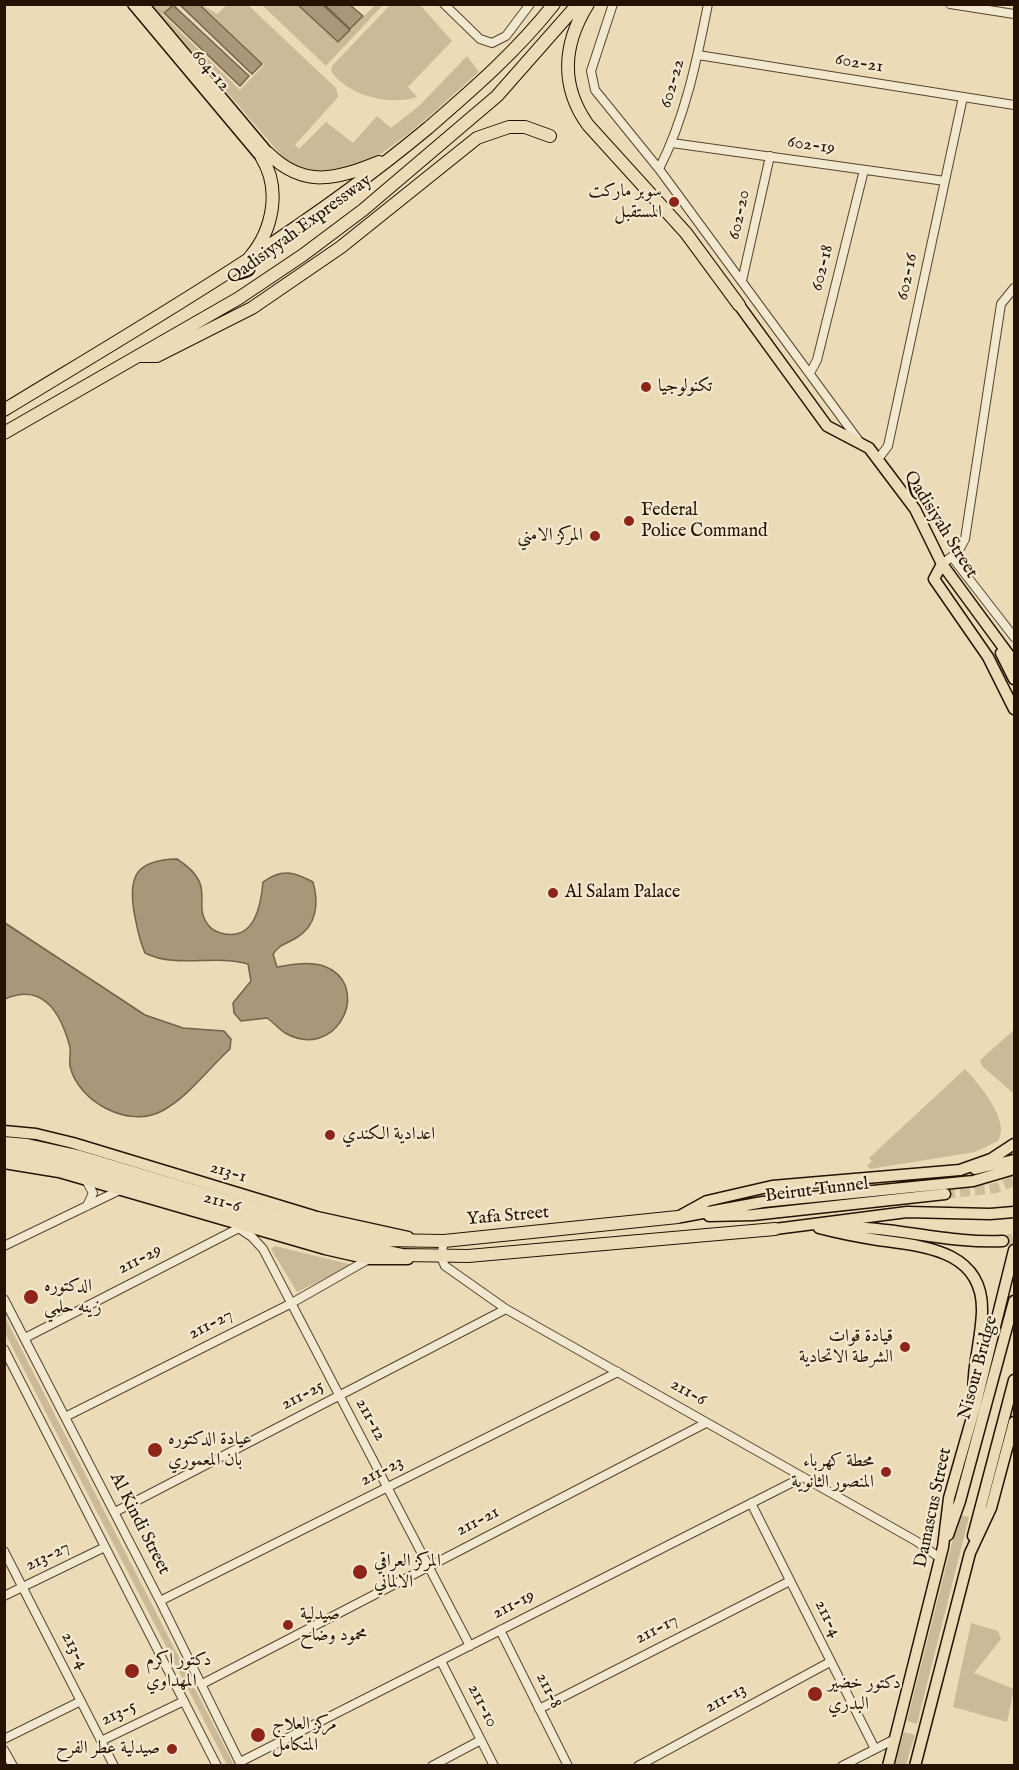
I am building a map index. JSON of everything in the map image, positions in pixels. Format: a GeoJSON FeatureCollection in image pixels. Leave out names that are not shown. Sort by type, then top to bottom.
{"type":"FeatureCollection","features":[{"type":"Feature","properties":{"kind":"highway","name":"Qadisiyyah Expressway"},"geometry":{"type":"LineString","coordinates":[[4,410],[243,264],[394,156],[483,81],[516,49],[554,4]]}},
{"type":"Feature","properties":{"kind":"highway","name":"Qadisiyyah Expressway"},"geometry":{"type":"LineString","coordinates":[[4,434],[248,292],[363,210],[496,96],[578,4]]}},
{"type":"Feature","properties":{"kind":"highway"},"geometry":{"type":"LineString","coordinates":[[588,4],[573,32],[567,61],[568,81],[578,109],[588,125],[692,239],[739,305]]}},
{"type":"Feature","properties":{"kind":"highway"},"geometry":{"type":"LineString","coordinates":[[139,356],[157,356],[252,308],[341,247],[477,138],[509,127],[525,127],[550,136]]}},
{"type":"Feature","properties":{"kind":"highway"},"geometry":{"type":"LineString","coordinates":[[265,156],[293,172],[327,178],[349,174],[394,156]]}},
{"type":"Feature","properties":{"kind":"highway"},"geometry":{"type":"LineString","coordinates":[[243,264],[261,241],[271,213],[272,178],[265,156]]}},
{"type":"Feature","properties":{"kind":"highway","name":"Yafa Street"},"geometry":{"type":"LineString","coordinates":[[4,1143],[51,1149],[321,1239],[402,1255],[437,1257],[775,1229]]}},
{"type":"Feature","properties":{"kind":"highway","name":"Yafa Street"},"geometry":{"type":"LineString","coordinates":[[4,1155],[50,1160],[149,1182],[340,1233],[382,1240],[444,1241],[678,1217]]}},
{"type":"Feature","properties":{"kind":"main road","name":"604-12"},"geometry":{"type":"LineString","coordinates":[[132,4],[265,156]]}},
{"type":"Feature","properties":{"kind":"main road","name":"604-12"},"geometry":{"type":"LineString","coordinates":[[143,4],[265,156]]}},
{"type":"Feature","properties":{"kind":"main road","name":"Qadisiyah Street"},"geometry":{"type":"LineString","coordinates":[[739,305],[827,426],[842,436],[859,441],[878,459],[915,509],[942,564],[1014,662]]}},
{"type":"Feature","properties":{"kind":"main road","name":"Qadisiyah Street"},"geometry":{"type":"LineString","coordinates":[[942,564],[934,579],[988,657],[1014,709]]}},
{"type":"Feature","properties":{"kind":"main road"},"geometry":{"type":"LineString","coordinates":[[991,631],[1014,679]]}},
{"type":"Feature","properties":{"kind":"main road","name":"213-1"},"geometry":{"type":"LineString","coordinates":[[4,1131],[73,1143],[317,1217],[402,1236],[444,1241]]}},
{"type":"Feature","properties":{"kind":"main road","name":"Yafa Street"},"geometry":{"type":"LineString","coordinates":[[678,1217],[707,1201],[772,1186],[960,1170],[991,1159],[1014,1144]]}},
{"type":"Feature","properties":{"kind":"main road"},"geometry":{"type":"LineString","coordinates":[[960,1170],[991,1167],[1014,1160]]}},
{"type":"Feature","properties":{"kind":"main road","name":"211-6"},"geometry":{"type":"LineString","coordinates":[[4,1163],[38,1167],[369,1259],[437,1257]]}},
{"type":"Feature","properties":{"kind":"main road"},"geometry":{"type":"LineString","coordinates":[[678,1217],[763,1202],[987,1179],[1014,1169]]}},
{"type":"Feature","properties":{"kind":"main road","name":"Beirut Tunnel"},"geometry":{"type":"LineString","coordinates":[[693,1215],[753,1215],[945,1194]]}},
{"type":"Feature","properties":{"kind":"main road","name":"Yafa Street"},"geometry":{"type":"LineString","coordinates":[[775,1229],[908,1212],[990,1214],[1014,1212]]}},
{"type":"Feature","properties":{"kind":"main road"},"geometry":{"type":"LineString","coordinates":[[819,1228],[931,1248],[957,1260],[968,1270],[976,1282],[982,1311],[974,1373],[975,1407]]}},
{"type":"Feature","properties":{"kind":"main road","name":"Beirut Tunnel"},"geometry":{"type":"LineString","coordinates":[[775,1229],[880,1228],[973,1241],[1003,1241]]}},
{"type":"Feature","properties":{"kind":"main road","name":"Damascus Street"},"geometry":{"type":"LineString","coordinates":[[888,1766],[942,1552],[949,1498],[975,1407],[1013,1254]]}},
{"type":"Feature","properties":{"kind":"main road","name":"Nisour Bridge"},"geometry":{"type":"LineString","coordinates":[[942,1552],[960,1501],[1014,1301]]}},
{"type":"Feature","properties":{"kind":"main road","name":"Nisour Bridge"},"geometry":{"type":"LineString","coordinates":[[970,1553],[980,1505],[1014,1380]]}},
{"type":"Feature","properties":{"kind":"main road"},"geometry":{"type":"LineString","coordinates":[[915,1766],[970,1553],[991,1508],[1014,1422]]}},
{"type":"Feature","properties":{"kind":"street"},"geometry":{"type":"LineString","coordinates":[[444,4],[480,39],[492,43],[506,36],[530,4]]}},
{"type":"Feature","properties":{"kind":"street"},"geometry":{"type":"LineString","coordinates":[[613,4],[593,64],[592,84],[598,96],[659,169],[859,441]]}},
{"type":"Feature","properties":{"kind":"street","name":"602-22"},"geometry":{"type":"LineString","coordinates":[[659,169],[672,143],[698,55],[708,4]]}},
{"type":"Feature","properties":{"kind":"street"},"geometry":{"type":"LineString","coordinates":[[950,4],[1014,14]]}},
{"type":"Feature","properties":{"kind":"street","name":"602-21"},"geometry":{"type":"LineString","coordinates":[[698,55],[1014,105]]}},
{"type":"Feature","properties":{"kind":"street","name":"602-16"},"geometry":{"type":"LineString","coordinates":[[878,459],[888,446],[963,97]]}},
{"type":"Feature","properties":{"kind":"street","name":"602-19"},"geometry":{"type":"LineString","coordinates":[[672,143],[945,181]]}},
{"type":"Feature","properties":{"kind":"street","name":"602-20"},"geometry":{"type":"LineString","coordinates":[[742,281],[770,156]]}},
{"type":"Feature","properties":{"kind":"street","name":"602-18"},"geometry":{"type":"LineString","coordinates":[[810,373],[817,360],[864,170]]}},
{"type":"Feature","properties":{"kind":"street"},"geometry":{"type":"LineString","coordinates":[[942,564],[952,557],[965,539],[1001,304],[1014,288]]}},
{"type":"Feature","properties":{"kind":"street"},"geometry":{"type":"LineString","coordinates":[[952,557],[1014,637]]}},
{"type":"Feature","properties":{"kind":"street"},"geometry":{"type":"LineString","coordinates":[[4,1125],[17,1132]]}},
{"type":"Feature","properties":{"kind":"street"},"geometry":{"type":"LineString","coordinates":[[86,1180],[93,1193],[87,1206]]}},
{"type":"Feature","properties":{"kind":"street"},"geometry":{"type":"LineString","coordinates":[[4,1246],[120,1191]]}},
{"type":"Feature","properties":{"kind":"street","name":"211-12"},"geometry":{"type":"LineString","coordinates":[[227,1221],[263,1249],[470,1646]]}},
{"type":"Feature","properties":{"kind":"street","name":"211-29"},"geometry":{"type":"LineString","coordinates":[[25,1338],[238,1228]]}},
{"type":"Feature","properties":{"kind":"street"},"geometry":{"type":"LineString","coordinates":[[437,1257],[444,1241]]}},
{"type":"Feature","properties":{"kind":"street","name":"211-6"},"geometry":{"type":"LineString","coordinates":[[437,1257],[451,1272],[506,1309],[916,1541],[942,1552]]}},
{"type":"Feature","properties":{"kind":"street","name":"211-27"},"geometry":{"type":"LineString","coordinates":[[65,1417],[290,1304],[369,1259]]}},
{"type":"Feature","properties":{"kind":"street","name":"Al Kindi Street"},"geometry":{"type":"LineString","coordinates":[[6,1303],[160,1600],[241,1764]]}},
{"type":"Feature","properties":{"kind":"street","name":"211-25"},"geometry":{"type":"LineString","coordinates":[[115,1512],[506,1309]]}},
{"type":"Feature","properties":{"kind":"street"},"geometry":{"type":"LineString","coordinates":[[4,1349],[9,1368],[105,1547],[217,1766]]}},
{"type":"Feature","properties":{"kind":"street","name":"211-23"},"geometry":{"type":"LineString","coordinates":[[160,1600],[618,1372]]}},
{"type":"Feature","properties":{"kind":"street","name":"211-21"},"geometry":{"type":"LineString","coordinates":[[202,1684],[706,1422]]}},
{"type":"Feature","properties":{"kind":"street","name":"211-19"},"geometry":{"type":"LineString","coordinates":[[241,1764],[803,1477]]}},
{"type":"Feature","properties":{"kind":"street","name":"211-4"},"geometry":{"type":"LineString","coordinates":[[751,1503],[875,1749]]}},
{"type":"Feature","properties":{"kind":"street","name":"213-27"},"geometry":{"type":"LineString","coordinates":[[4,1596],[105,1547]]}},
{"type":"Feature","properties":{"kind":"street","name":"213-4"},"geometry":{"type":"LineString","coordinates":[[4,1551],[114,1766]]}},
{"type":"Feature","properties":{"kind":"street","name":"211-17"},"geometry":{"type":"LineString","coordinates":[[539,1709],[790,1581]]}},
{"type":"Feature","properties":{"kind":"street","name":"211-8"},"geometry":{"type":"LineString","coordinates":[[500,1630],[567,1766]]}},
{"type":"Feature","properties":{"kind":"street","name":"211-10"},"geometry":{"type":"LineString","coordinates":[[441,1660],[494,1766]]}},
{"type":"Feature","properties":{"kind":"street","name":"211-13"},"geometry":{"type":"LineString","coordinates":[[638,1766],[830,1662]]}},
{"type":"Feature","properties":{"kind":"street"},"geometry":{"type":"LineString","coordinates":[[4,1739],[81,1701]]}},
{"type":"Feature","properties":{"kind":"street","name":"213-5"},"geometry":{"type":"LineString","coordinates":[[101,1741],[184,1701]]}},
{"type":"Feature","properties":{"kind":"street"},"geometry":{"type":"LineString","coordinates":[[842,1766],[895,1739]]}},
{"type":"Feature","properties":{"kind":"street"},"geometry":{"type":"LineString","coordinates":[[432,1766],[481,1740]]}},
{"type":"Feature","properties":{"kind":"street"},"geometry":{"type":"LineString","coordinates":[[4,1750],[13,1766]]}},
{"type":"Feature","properties":{"kind":"shaded area"},"geometry":{"type":"Polygon","coordinates":[[[391,4],[420,5],[452,41],[408,87],[417,97],[395,100],[370,97],[348,87],[331,71],[332,66],[391,4]]]}},
{"type":"Feature","properties":{"kind":"shaded area"},"geometry":{"type":"Polygon","coordinates":[[[152,5],[171,5],[162,14],[240,90],[264,65],[202,5],[217,14],[227,5],[248,5],[336,88],[338,97],[295,145],[299,149],[326,122],[353,143],[377,116],[391,128],[419,106],[467,56],[479,72],[416,128],[380,154],[346,171],[331,173],[316,171],[287,162],[152,5]]]}},
{"type":"Feature","properties":{"kind":"shaded area"},"geometry":{"type":"Polygon","coordinates":[[[173,5],[249,76],[240,86],[164,13],[173,5]]]}},
{"type":"Feature","properties":{"kind":"shaded area"},"geometry":{"type":"Polygon","coordinates":[[[180,5],[200,5],[262,64],[252,74],[180,5]]]}},
{"type":"Feature","properties":{"kind":"shaded area"},"geometry":{"type":"Polygon","coordinates":[[[262,5],[297,5],[338,43],[375,5],[383,5],[326,66],[262,5]]]}},
{"type":"Feature","properties":{"kind":"shaded area"},"geometry":{"type":"Polygon","coordinates":[[[298,5],[323,5],[350,30],[338,42],[298,5]]]}},
{"type":"Feature","properties":{"kind":"shaded area"},"geometry":{"type":"Polygon","coordinates":[[[325,5],[350,5],[363,16],[350,29],[325,5]]]}},
{"type":"Feature","properties":{"kind":"shaded area"},"geometry":{"type":"Polygon","coordinates":[[[177,859],[190,869],[201,886],[202,910],[209,926],[225,934],[235,934],[250,926],[258,910],[263,882],[276,875],[288,873],[313,882],[316,906],[312,921],[303,933],[281,946],[273,954],[277,967],[319,965],[332,970],[343,980],[347,993],[347,1007],[341,1021],[332,1031],[319,1038],[303,1039],[285,1033],[267,1018],[241,1021],[234,1013],[233,1003],[251,981],[248,964],[222,960],[170,960],[145,953],[132,899],[134,879],[144,866],[153,862],[177,859]]]}},
{"type":"Feature","properties":{"kind":"shaded area"},"geometry":{"type":"Polygon","coordinates":[[[5,923],[145,1015],[183,1028],[224,1031],[231,1039],[230,1049],[189,1091],[162,1111],[149,1116],[135,1117],[107,1109],[83,1091],[75,1079],[70,1066],[70,1047],[62,1023],[49,1004],[30,995],[5,999],[5,923]]]}},
{"type":"Feature","properties":{"kind":"shaded area"},"geometry":{"type":"Polygon","coordinates":[[[1014,1030],[1014,1092],[1012,1092],[982,1066],[980,1060],[1014,1030]]]}},
{"type":"Feature","properties":{"kind":"shaded area"},"geometry":{"type":"Polygon","coordinates":[[[965,1069],[985,1093],[997,1113],[1001,1133],[998,1141],[975,1152],[870,1169],[867,1166],[872,1161],[869,1158],[965,1069]]]}},
{"type":"Feature","properties":{"kind":"shaded area"},"geometry":{"type":"Polygon","coordinates":[[[275,1246],[352,1265],[297,1292],[271,1249],[275,1246]]]}},
{"type":"Feature","properties":{"kind":"shaded area"},"geometry":{"type":"Polygon","coordinates":[[[4,1317],[234,1765],[227,1765],[5,1333],[4,1317]]]}},
{"type":"Feature","properties":{"kind":"shaded area"},"geometry":{"type":"Polygon","coordinates":[[[959,1515],[969,1517],[917,1724],[907,1721],[959,1515]]]}},
{"type":"Feature","properties":{"kind":"shaded area"},"geometry":{"type":"Polygon","coordinates":[[[971,1623],[998,1631],[1001,1639],[974,1673],[1014,1689],[1007,1722],[953,1707],[971,1623]]]}},
{"type":"Feature","properties":{"kind":"shaded area"},"geometry":{"type":"Polygon","coordinates":[[[904,1732],[915,1735],[906,1765],[895,1765],[904,1732]]]}},
{"type":"Feature","properties":{"kind":"tunnel"},"geometry":{"type":"LineString","coordinates":[[945,1194],[996,1188],[1014,1181]]}},
{"type":"Feature","properties":{"kind":"tunnel"},"geometry":{"type":"LineString","coordinates":[[1003,1241],[1014,1238]]}},
{"type":"Feature","properties":{"kind":"place","name":"سوبر ماركت المستقبل"},"geometry":{"type":"Point","coordinates":[674,202]}},
{"type":"Feature","properties":{"kind":"place","name":"تكنولوجيا"},"geometry":{"type":"Point","coordinates":[646,387]}},
{"type":"Feature","properties":{"kind":"place","name":"Federal Police Command"},"geometry":{"type":"Point","coordinates":[629,521]}},
{"type":"Feature","properties":{"kind":"place","name":"المركز الامني"},"geometry":{"type":"Point","coordinates":[595,536]}},
{"type":"Feature","properties":{"kind":"place","name":"Al Salam Palace"},"geometry":{"type":"Point","coordinates":[553,893]}},
{"type":"Feature","properties":{"kind":"place","name":"اعدادية الكندي"},"geometry":{"type":"Point","coordinates":[330,1135]}},
{"type":"Feature","properties":{"kind":"place","name":"الدكتوره زينه حلمي"},"geometry":{"type":"Point","coordinates":[31,1297]}},
{"type":"Feature","properties":{"kind":"place","name":"قيادة قوات الشرطة الاتحادية"},"geometry":{"type":"Point","coordinates":[905,1347]}},
{"type":"Feature","properties":{"kind":"place","name":"عيادة الدكتوره بان المعموري"},"geometry":{"type":"Point","coordinates":[155,1450]}},
{"type":"Feature","properties":{"kind":"place","name":"محطة كهرباء المنصور الثانوية"},"geometry":{"type":"Point","coordinates":[886,1472]}},
{"type":"Feature","properties":{"kind":"place","name":"المركز العراقي الالماني"},"geometry":{"type":"Point","coordinates":[360,1572]}},
{"type":"Feature","properties":{"kind":"place","name":"صيدلية محمود وضاح"},"geometry":{"type":"Point","coordinates":[288,1625]}},
{"type":"Feature","properties":{"kind":"place","name":"دكتور اكرم المهداوي"},"geometry":{"type":"Point","coordinates":[132,1671]}},
{"type":"Feature","properties":{"kind":"place","name":"دكتور خضير البدري"},"geometry":{"type":"Point","coordinates":[815,1694]}},
{"type":"Feature","properties":{"kind":"place","name":"مركز العلاج المتكامل"},"geometry":{"type":"Point","coordinates":[258,1735]}},
{"type":"Feature","properties":{"kind":"place","name":"صيدلية عطر الفرح"},"geometry":{"type":"Point","coordinates":[172,1749]}}]}
